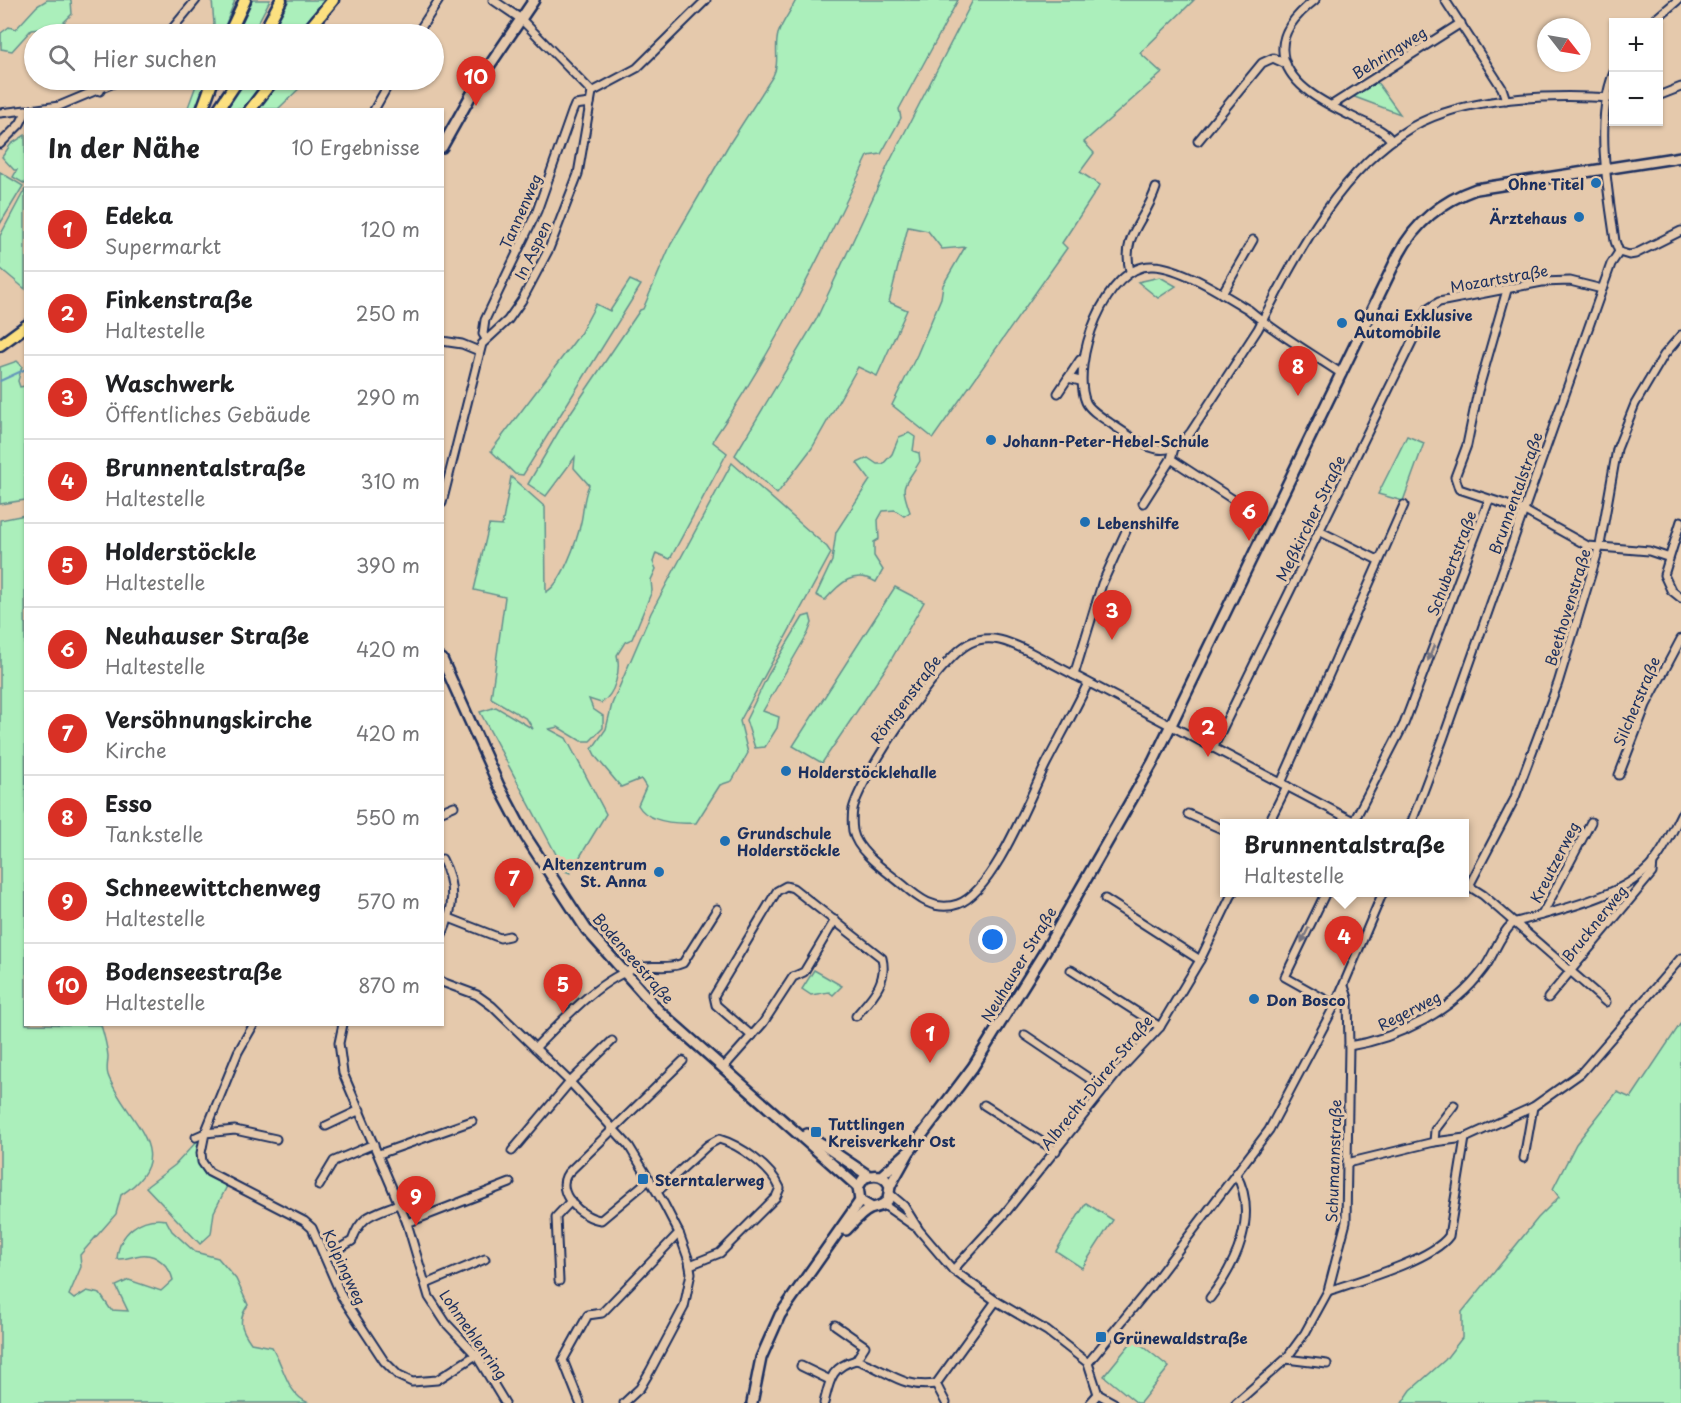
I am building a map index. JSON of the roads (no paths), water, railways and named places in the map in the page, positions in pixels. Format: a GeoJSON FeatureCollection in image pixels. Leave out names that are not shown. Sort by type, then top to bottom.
{"type":"FeatureCollection","features":[{"type":"Feature","properties":{"kind":"main road"},"geometry":{"type":"LineString","coordinates":[[234,24],[245,0]]}},
{"type":"Feature","properties":{"kind":"main road"},"geometry":{"type":"LineString","coordinates":[[268,24],[281,0]]}},
{"type":"Feature","properties":{"kind":"main road"},"geometry":{"type":"LineString","coordinates":[[313,24],[333,0]]}},
{"type":"Feature","properties":{"kind":"main road"},"geometry":{"type":"LineString","coordinates":[[203,108],[209,90]]}},
{"type":"Feature","properties":{"kind":"main road"},"geometry":{"type":"LineString","coordinates":[[219,108],[231,90]]}},
{"type":"Feature","properties":{"kind":"main road"},"geometry":{"type":"LineString","coordinates":[[252,108],[265,90]]}},
{"type":"Feature","properties":{"kind":"main road"},"geometry":{"type":"LineString","coordinates":[[0,345],[24,327]]}},
{"type":"Feature","properties":{"kind":"street"},"geometry":{"type":"LineString","coordinates":[[176,24],[196,0]]}},
{"type":"Feature","properties":{"kind":"street"},"geometry":{"type":"LineString","coordinates":[[423,24],[439,0]]}},
{"type":"Feature","properties":{"kind":"street"},"geometry":{"type":"LineString","coordinates":[[493,0],[521,19],[592,92],[637,68],[706,0]]}},
{"type":"Feature","properties":{"kind":"street"},"geometry":{"type":"LineString","coordinates":[[444,143],[479,81],[534,0]]}},
{"type":"Feature","properties":{"kind":"street"},"geometry":{"type":"LineString","coordinates":[[1315,0],[1287,30],[1283,46],[1286,64],[1302,87],[1380,130],[1391,140]]}},
{"type":"Feature","properties":{"kind":"street"},"geometry":{"type":"LineString","coordinates":[[1445,0],[1502,88],[1506,100]]}},
{"type":"Feature","properties":{"kind":"street"},"geometry":{"type":"LineString","coordinates":[[1656,18],[1672,2]]}},
{"type":"Feature","properties":{"kind":"street","name":"Behringweg"},"geometry":{"type":"LineString","coordinates":[[1332,105],[1461,23]]}},
{"type":"Feature","properties":{"kind":"street"},"geometry":{"type":"LineString","coordinates":[[1198,141],[1262,63],[1273,58],[1286,64]]}},
{"type":"Feature","properties":{"kind":"street"},"geometry":{"type":"LineString","coordinates":[[1663,94],[1681,87]]}},
{"type":"Feature","properties":{"kind":"street"},"geometry":{"type":"LineString","coordinates":[[375,108],[385,90]]}},
{"type":"Feature","properties":{"kind":"street"},"geometry":{"type":"LineString","coordinates":[[49,108],[67,106],[100,91]]}},
{"type":"Feature","properties":{"kind":"street","name":"In Aspen"},"geometry":{"type":"LineString","coordinates":[[444,495],[479,351],[486,339],[508,320],[522,300],[549,249],[578,174],[592,92]]}},
{"type":"Feature","properties":{"kind":"street"},"geometry":{"type":"LineString","coordinates":[[1143,503],[1171,459],[1174,448],[1191,432],[1263,320],[1316,226],[1366,163],[1391,140],[1439,115],[1506,100],[1609,98]]}},
{"type":"Feature","properties":{"kind":"street","name":"Tannenweg"},"geometry":{"type":"LineString","coordinates":[[486,339],[483,334],[485,320],[537,211],[575,105],[590,104]]}},
{"type":"Feature","properties":{"kind":"street"},"geometry":{"type":"LineString","coordinates":[[0,113],[24,111]]}},
{"type":"Feature","properties":{"kind":"street"},"geometry":{"type":"LineString","coordinates":[[0,144],[20,124],[24,115]]}},
{"type":"Feature","properties":{"kind":"street"},"geometry":{"type":"LineString","coordinates":[[1609,116],[1606,170],[1615,241],[1619,252],[1635,254],[1681,231]]}},
{"type":"Feature","properties":{"kind":"street","name":"Neuhauser Straße"},"geometry":{"type":"LineString","coordinates":[[881,1176],[905,1154],[973,1067],[1078,894],[1170,727],[1405,241],[1434,211],[1476,189],[1681,157]]}},
{"type":"Feature","properties":{"kind":"street"},"geometry":{"type":"LineString","coordinates":[[1130,272],[1126,247],[1149,207],[1156,188]]}},
{"type":"Feature","properties":{"kind":"street"},"geometry":{"type":"LineString","coordinates":[[1222,294],[1253,240]]}},
{"type":"Feature","properties":{"kind":"street","name":"Brunnentalstraße"},"geometry":{"type":"LineString","coordinates":[[1413,819],[1611,264],[1619,252]]}},
{"type":"Feature","properties":{"kind":"street"},"geometry":{"type":"LineString","coordinates":[[1174,448],[1151,449],[1101,417],[1087,405],[1080,381],[1083,357],[1096,320],[1107,300],[1130,272],[1148,266],[1166,268],[1222,294],[1342,374]]}},
{"type":"Feature","properties":{"kind":"street","name":"Mozartstraße"},"geometry":{"type":"LineString","coordinates":[[1436,303],[1507,290],[1528,283],[1563,281],[1602,289]]}},
{"type":"Feature","properties":{"kind":"street","name":"Schubertstraße"},"geometry":{"type":"LineString","coordinates":[[1357,819],[1404,724],[1489,500],[1459,489],[1455,477],[1467,445],[1478,391],[1507,290]]}},
{"type":"Feature","properties":{"kind":"street","name":"Meßkircher Straße"},"geometry":{"type":"LineString","coordinates":[[1213,748],[1420,324],[1428,309],[1436,303]]}},
{"type":"Feature","properties":{"kind":"street","name":"Beethovenstraße"},"geometry":{"type":"LineString","coordinates":[[1469,881],[1522,779],[1558,683],[1600,545],[1617,449],[1635,404],[1664,355],[1681,335]]}},
{"type":"Feature","properties":{"kind":"street"},"geometry":{"type":"LineString","coordinates":[[444,341],[462,344],[479,351]]}},
{"type":"Feature","properties":{"kind":"street"},"geometry":{"type":"LineString","coordinates":[[1058,393],[1083,357]]}},
{"type":"Feature","properties":{"kind":"street"},"geometry":{"type":"LineString","coordinates":[[1068,378],[1080,381]]}},
{"type":"Feature","properties":{"kind":"street"},"geometry":{"type":"LineString","coordinates":[[1171,459],[1237,502]]}},
{"type":"Feature","properties":{"kind":"street"},"geometry":{"type":"LineString","coordinates":[[1489,500],[1523,510],[1588,546],[1600,545],[1649,551],[1667,557]]}},
{"type":"Feature","properties":{"kind":"street"},"geometry":{"type":"LineString","coordinates":[[1270,819],[1378,560],[1404,505]]}},
{"type":"Feature","properties":{"kind":"street"},"geometry":{"type":"LineString","coordinates":[[1681,521],[1667,557],[1664,575],[1671,590],[1681,598]]}},
{"type":"Feature","properties":{"kind":"street"},"geometry":{"type":"LineString","coordinates":[[1074,675],[1102,584],[1126,531]]}},
{"type":"Feature","properties":{"kind":"street"},"geometry":{"type":"LineString","coordinates":[[1319,531],[1378,560]]}},
{"type":"Feature","properties":{"kind":"street","name":"Röntgenstraße"},"geometry":{"type":"LineString","coordinates":[[1089,683],[1001,855],[973,895],[951,906],[927,903],[888,873],[860,845],[853,830],[853,808],[880,756],[906,716],[964,646],[981,639],[997,639],[1030,652],[1350,819]]}},
{"type":"Feature","properties":{"kind":"street","name":"Silcherstraße"},"geometry":{"type":"LineString","coordinates":[[1619,775],[1646,705],[1681,639]]}},
{"type":"Feature","properties":{"kind":"street","name":"Bodenseestraße"},"geometry":{"type":"LineString","coordinates":[[445,677],[526,837],[586,928],[659,1011],[858,1187]]}},
{"type":"Feature","properties":{"kind":"street"},"geometry":{"type":"LineString","coordinates":[[444,810],[454,806]]}},
{"type":"Feature","properties":{"kind":"street"},"geometry":{"type":"LineString","coordinates":[[1188,814],[1220,828]]}},
{"type":"Feature","properties":{"kind":"street","name":"Brucknerweg"},"geometry":{"type":"LineString","coordinates":[[1548,998],[1652,873],[1653,862],[1681,814]]}},
{"type":"Feature","properties":{"kind":"street","name":"Kreutzerweg"},"geometry":{"type":"LineString","coordinates":[[1542,915],[1591,822]]}},
{"type":"Feature","properties":{"kind":"street"},"geometry":{"type":"LineString","coordinates":[[1513,923],[1622,886],[1641,875],[1653,862]]}},
{"type":"Feature","properties":{"kind":"street"},"geometry":{"type":"LineString","coordinates":[[444,864],[453,886],[449,918],[444,930]]}},
{"type":"Feature","properties":{"kind":"street"},"geometry":{"type":"LineString","coordinates":[[752,1036],[716,1005],[714,996],[777,891],[786,886],[794,888],[882,958],[885,969],[881,986],[856,1016]]}},
{"type":"Feature","properties":{"kind":"street"},"geometry":{"type":"LineString","coordinates":[[1469,887],[1572,971],[1606,1002]]}},
{"type":"Feature","properties":{"kind":"street","name":"Albrecht-Dürer-Straße"},"geometry":{"type":"LineString","coordinates":[[953,1270],[976,1246],[1105,1089],[1160,1027],[1200,960],[1231,897]]}},
{"type":"Feature","properties":{"kind":"street"},"geometry":{"type":"LineString","coordinates":[[1324,897],[1285,977],[1335,1005]]}},
{"type":"Feature","properties":{"kind":"street"},"geometry":{"type":"LineString","coordinates":[[1088,1363],[1151,1286],[1269,1130],[1335,1005],[1381,897]]}},
{"type":"Feature","properties":{"kind":"street"},"geometry":{"type":"LineString","coordinates":[[1105,899],[1200,960]]}},
{"type":"Feature","properties":{"kind":"street"},"geometry":{"type":"LineString","coordinates":[[535,1048],[576,1008],[625,974],[636,968],[670,967],[682,963],[717,909]]}},
{"type":"Feature","properties":{"kind":"street"},"geometry":{"type":"LineString","coordinates":[[449,918],[500,938],[509,936]]}},
{"type":"Feature","properties":{"kind":"street"},"geometry":{"type":"LineString","coordinates":[[723,1068],[764,1023],[793,976],[804,972],[835,920]]}},
{"type":"Feature","properties":{"kind":"street","name":"Regerweg"},"geometry":{"type":"LineString","coordinates":[[1349,1046],[1375,1042],[1459,999],[1489,963],[1506,929],[1513,923]]}},
{"type":"Feature","properties":{"kind":"street"},"geometry":{"type":"LineString","coordinates":[[1347,1163],[1434,1142],[1465,1138],[1533,1107],[1581,1073],[1681,958]]}},
{"type":"Feature","properties":{"kind":"street"},"geometry":{"type":"LineString","coordinates":[[1071,970],[1160,1027]]}},
{"type":"Feature","properties":{"kind":"street"},"geometry":{"type":"LineString","coordinates":[[444,983],[477,995],[492,1006],[615,1128],[658,1191],[679,1233],[690,1265],[689,1291],[674,1329],[640,1388],[624,1403]]}},
{"type":"Feature","properties":{"kind":"street","name":"Schumannstraße"},"geometry":{"type":"LineString","coordinates":[[1236,1403],[1286,1359],[1305,1332],[1328,1291],[1346,1222],[1349,1046],[1348,998],[1344,986]]}},
{"type":"Feature","properties":{"kind":"street","name":"Kolpingweg"},"geometry":{"type":"LineString","coordinates":[[253,1026],[238,1052],[205,1133],[202,1162],[209,1172],[308,1223],[331,1275],[353,1314],[384,1361],[399,1376],[412,1382],[437,1380],[476,1355]]}},
{"type":"Feature","properties":{"kind":"street","name":"Lohmehlenring"},"geometry":{"type":"LineString","coordinates":[[343,1026],[340,1060],[343,1073],[407,1223],[435,1309],[476,1355],[506,1403]]}},
{"type":"Feature","properties":{"kind":"street"},"geometry":{"type":"LineString","coordinates":[[1025,1035],[1105,1089]]}},
{"type":"Feature","properties":{"kind":"street"},"geometry":{"type":"LineString","coordinates":[[512,1150],[570,1082],[612,1041]]}},
{"type":"Feature","properties":{"kind":"street"},"geometry":{"type":"LineString","coordinates":[[650,1179],[601,1221],[584,1214],[571,1201],[564,1191],[563,1179],[683,1061]]}},
{"type":"Feature","properties":{"kind":"street"},"geometry":{"type":"LineString","coordinates":[[984,1105],[1056,1151]]}},
{"type":"Feature","properties":{"kind":"street"},"geometry":{"type":"LineString","coordinates":[[1434,1142],[1435,1130],[1454,1106]]}},
{"type":"Feature","properties":{"kind":"street"},"geometry":{"type":"LineString","coordinates":[[1524,1158],[1533,1107]]}},
{"type":"Feature","properties":{"kind":"street"},"geometry":{"type":"LineString","coordinates":[[326,1126],[360,1110]]}},
{"type":"Feature","properties":{"kind":"street","name":"Bodenseestraße"},"geometry":{"type":"LineString","coordinates":[[780,1116],[869,1176]]}},
{"type":"Feature","properties":{"kind":"street"},"geometry":{"type":"LineString","coordinates":[[379,1154],[472,1121]]}},
{"type":"Feature","properties":{"kind":"street"},"geometry":{"type":"LineString","coordinates":[[196,1137],[205,1133],[235,1130],[276,1139]]}},
{"type":"Feature","properties":{"kind":"street"},"geometry":{"type":"LineString","coordinates":[[1328,1291],[1394,1268],[1442,1246],[1449,1236],[1465,1138]]}},
{"type":"Feature","properties":{"kind":"street"},"geometry":{"type":"LineString","coordinates":[[658,1191],[708,1145],[719,1139],[734,1143],[776,1179],[780,1188],[776,1197],[720,1253],[690,1265]]}},
{"type":"Feature","properties":{"kind":"street"},"geometry":{"type":"LineString","coordinates":[[319,1186],[334,1161],[374,1144]]}},
{"type":"Feature","properties":{"kind":"street","name":"Neuhauser Straße"},"geometry":{"type":"LineString","coordinates":[[890,1190],[905,1154]]}},
{"type":"Feature","properties":{"kind":"street"},"geometry":{"type":"LineString","coordinates":[[1210,1298],[1233,1263],[1242,1239],[1245,1196],[1236,1174]]}},
{"type":"Feature","properties":{"kind":"street"},"geometry":{"type":"LineString","coordinates":[[752,1403],[761,1358],[780,1315],[860,1201],[858,1187],[869,1176],[881,1176],[919,1230],[953,1270],[996,1301],[1047,1331],[1088,1363],[1098,1394],[1114,1403]]}},
{"type":"Feature","properties":{"kind":"street"},"geometry":{"type":"LineString","coordinates":[[407,1223],[510,1183]]}},
{"type":"Feature","properties":{"kind":"street"},"geometry":{"type":"LineString","coordinates":[[884,1205],[890,1190]]}},
{"type":"Feature","properties":{"kind":"street"},"geometry":{"type":"LineString","coordinates":[[559,1281],[556,1217],[571,1201]]}},
{"type":"Feature","properties":{"kind":"street"},"geometry":{"type":"LineString","coordinates":[[860,1201],[872,1208]]}},
{"type":"Feature","properties":{"kind":"street"},"geometry":{"type":"LineString","coordinates":[[325,1257],[352,1241],[357,1224],[364,1217],[398,1204]]}},
{"type":"Feature","properties":{"kind":"street"},"geometry":{"type":"LineString","coordinates":[[829,1246],[872,1208],[884,1205],[919,1230]]}},
{"type":"Feature","properties":{"kind":"street"},"geometry":{"type":"LineString","coordinates":[[580,1403],[563,1360],[588,1315],[602,1313],[679,1233]]}},
{"type":"Feature","properties":{"kind":"street"},"geometry":{"type":"LineString","coordinates":[[426,1284],[484,1259]]}},
{"type":"Feature","properties":{"kind":"street"},"geometry":{"type":"LineString","coordinates":[[824,1403],[830,1380],[841,1364],[856,1360],[903,1383],[919,1386],[936,1384],[996,1301]]}},
{"type":"Feature","properties":{"kind":"street"},"geometry":{"type":"LineString","coordinates":[[835,1324],[865,1346],[856,1360]]}},
{"type":"Feature","properties":{"kind":"street"},"geometry":{"type":"LineString","coordinates":[[1286,1359],[1327,1364]]}},
{"type":"Feature","properties":{"kind":"street"},"geometry":{"type":"LineString","coordinates":[[801,1366],[830,1380]]}},
{"type":"Feature","properties":{"kind":"street"},"geometry":{"type":"LineString","coordinates":[[936,1384],[946,1403]]}},
{"type":"Feature","properties":{"kind":"street"},"geometry":{"type":"LineString","coordinates":[[1090,1403],[1098,1394]]}},
{"type":"Feature","properties":{"kind":"waterway"},"geometry":{"type":"LineString","coordinates":[[0,381],[24,370]]}},
{"type":"Feature","properties":{"kind":"place","name":"Bodenseestraße"},"geometry":{"type":"Point","coordinates":[476,106]}},
{"type":"Feature","properties":{"kind":"place","name":"Ohne Titel"},"geometry":{"type":"Point","coordinates":[1596,183]}},
{"type":"Feature","properties":{"kind":"place","name":"Ärztehaus"},"geometry":{"type":"Point","coordinates":[1579,217]}},
{"type":"Feature","properties":{"kind":"place","name":"Qunai Exklusive Automobile"},"geometry":{"type":"Point","coordinates":[1342,323]}},
{"type":"Feature","properties":{"kind":"place","name":"Esso"},"geometry":{"type":"Point","coordinates":[1298,396]}},
{"type":"Feature","properties":{"kind":"place","name":"Johann-Peter-Hebel-Schule"},"geometry":{"type":"Point","coordinates":[991,440]}},
{"type":"Feature","properties":{"kind":"place","name":"Lebenshilfe"},"geometry":{"type":"Point","coordinates":[1085,522]}},
{"type":"Feature","properties":{"kind":"place","name":"Neuhauser Straße"},"geometry":{"type":"Point","coordinates":[1249,541]}},
{"type":"Feature","properties":{"kind":"place","name":"Waschwerk"},"geometry":{"type":"Point","coordinates":[1112,640]}},
{"type":"Feature","properties":{"kind":"place","name":"Finkenstraße"},"geometry":{"type":"Point","coordinates":[1208,757]}},
{"type":"Feature","properties":{"kind":"place","name":"Holderstöcklehalle"},"geometry":{"type":"Point","coordinates":[786,771]}},
{"type":"Feature","properties":{"kind":"place","name":"Grundschule Holderstöckle"},"geometry":{"type":"Point","coordinates":[725,841]}},
{"type":"Feature","properties":{"kind":"place","name":"Altenzentrum St. Anna"},"geometry":{"type":"Point","coordinates":[659,872]}},
{"type":"Feature","properties":{"kind":"place","name":"Versöhnungskirche"},"geometry":{"type":"Point","coordinates":[514,908]}},
{"type":"Feature","properties":{"kind":"place","name":"Brunnentalstraße"},"geometry":{"type":"Point","coordinates":[1344,966]}},
{"type":"Feature","properties":{"kind":"place","name":"Don Bosco"},"geometry":{"type":"Point","coordinates":[1254,999]}},
{"type":"Feature","properties":{"kind":"place","name":"Holderstöckle"},"geometry":{"type":"Point","coordinates":[563,1014]}},
{"type":"Feature","properties":{"kind":"place","name":"Edeka"},"geometry":{"type":"Point","coordinates":[930,1063]}},
{"type":"Feature","properties":{"kind":"place","name":"Tuttlingen Kreisverkehr Ost"},"geometry":{"type":"Point","coordinates":[816,1132]}},
{"type":"Feature","properties":{"kind":"place","name":"Sterntalerweg"},"geometry":{"type":"Point","coordinates":[643,1179]}},
{"type":"Feature","properties":{"kind":"place","name":"Schneewittchenweg"},"geometry":{"type":"Point","coordinates":[416,1226]}},
{"type":"Feature","properties":{"kind":"place","name":"Grünewaldstraße"},"geometry":{"type":"Point","coordinates":[1101,1337]}}]}
